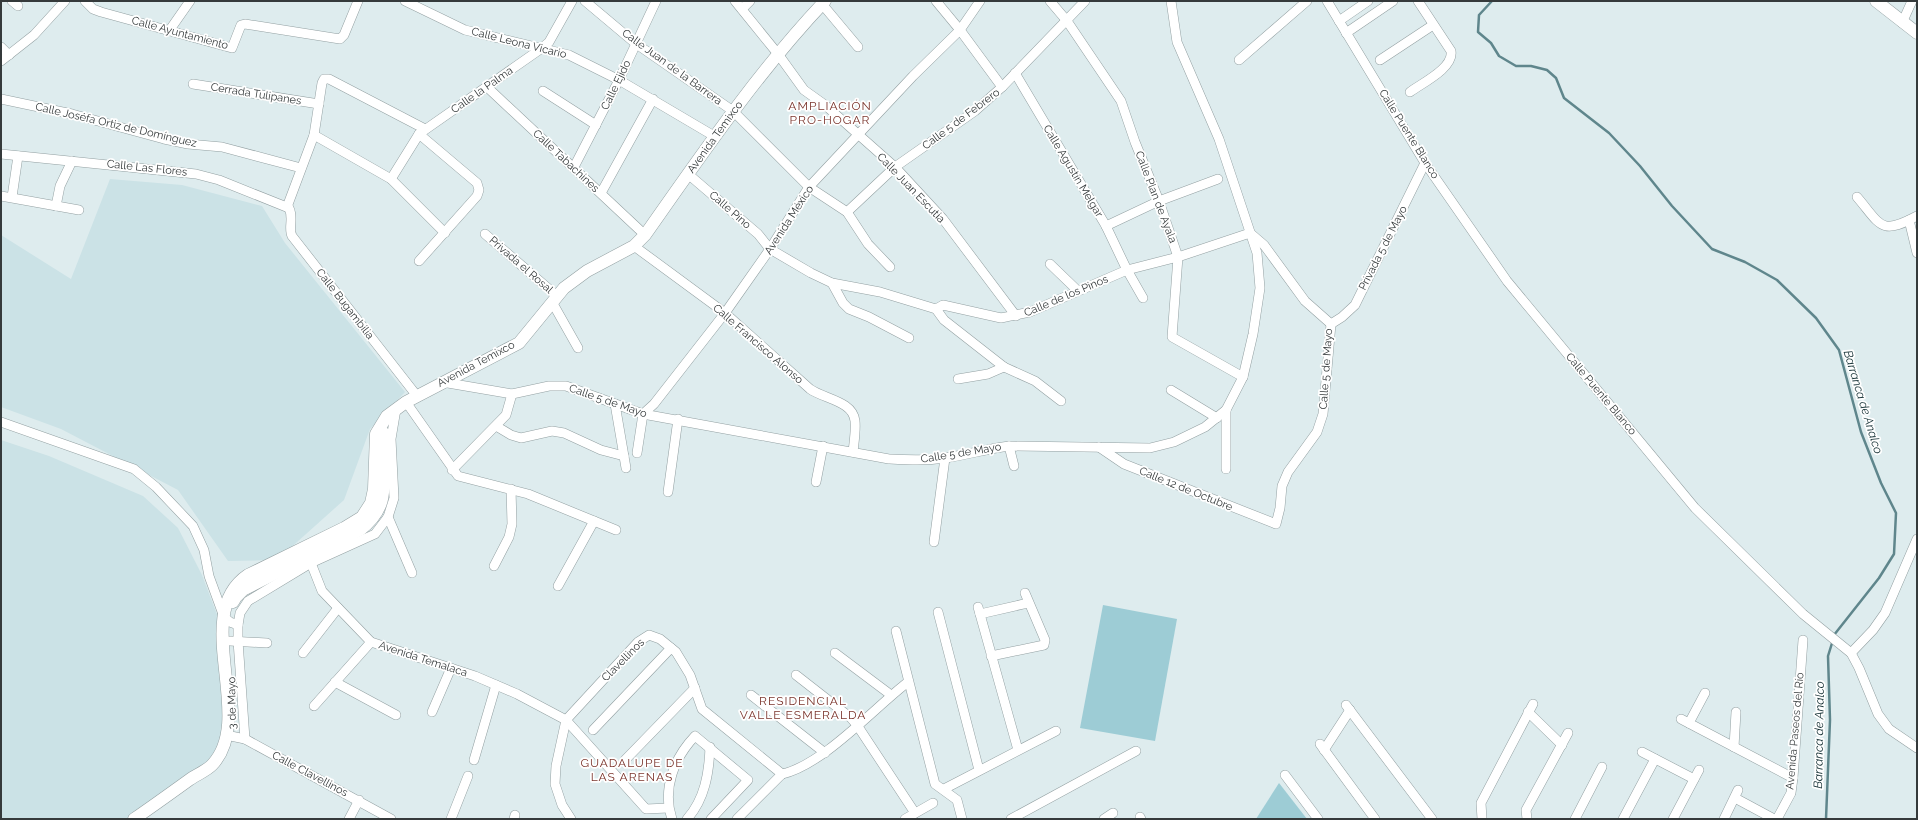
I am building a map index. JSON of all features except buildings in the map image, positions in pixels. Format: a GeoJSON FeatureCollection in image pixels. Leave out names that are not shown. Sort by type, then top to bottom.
{"type":"FeatureCollection","features":[{"type":"Feature","properties":{"kind":"main road"},"geometry":{"type":"LineString","coordinates":[[1876,1],[1902,23],[1917,33]]}},
{"type":"Feature","properties":{"kind":"main road","name":"Avenida Temixco"},"geometry":{"type":"LineString","coordinates":[[392,413],[411,399],[519,343],[564,288],[587,271],[634,246],[645,235],[733,110],[778,54],[823,3]]}},
{"type":"Feature","properties":{"kind":"main road"},"geometry":{"type":"LineString","coordinates":[[134,819],[212,764],[230,736],[228,724],[230,621],[229,595],[238,582],[248,575],[344,528],[362,517],[371,503],[374,489],[376,434],[392,413]]}},
{"type":"Feature","properties":{"kind":"main road","name":"3 de Mayo"},"geometry":{"type":"LineString","coordinates":[[146,819],[207,776],[220,763],[230,736],[234,714],[234,641],[230,621],[232,607],[236,597],[243,590],[360,530],[370,522],[378,511],[384,489],[383,437],[392,413]]}},
{"type":"Feature","properties":{"kind":"street"},"geometry":{"type":"LineString","coordinates":[[1,61],[34,35],[65,1]]}},
{"type":"Feature","properties":{"kind":"street","name":"Calle Ayuntamiento"},"geometry":{"type":"LineString","coordinates":[[85,1],[93,9],[101,12],[232,48],[241,25],[245,24],[334,40],[340,39],[344,35],[358,1]]}},
{"type":"Feature","properties":{"kind":"street"},"geometry":{"type":"LineString","coordinates":[[169,30],[190,1]]}},
{"type":"Feature","properties":{"kind":"street","name":"Calle Leona Vicario"},"geometry":{"type":"LineString","coordinates":[[405,1],[466,30],[569,55],[620,80],[714,136]]}},
{"type":"Feature","properties":{"kind":"street","name":"Calle la Palma"},"geometry":{"type":"LineString","coordinates":[[391,179],[422,132],[549,42],[572,1]]}},
{"type":"Feature","properties":{"kind":"street","name":"Calle Juan de la Barrera"},"geometry":{"type":"LineString","coordinates":[[585,1],[635,43],[733,110],[809,187],[847,212]]}},
{"type":"Feature","properties":{"kind":"street","name":"Calle Ejido"},"geometry":{"type":"LineString","coordinates":[[574,167],[620,80],[635,43],[656,1]]}},
{"type":"Feature","properties":{"kind":"street","name":"Calle Juan Escutia"},"geometry":{"type":"LineString","coordinates":[[735,1],[778,54],[804,90],[825,105],[895,167],[942,219],[1016,316]]}},
{"type":"Feature","properties":{"kind":"street"},"geometry":{"type":"LineString","coordinates":[[742,9],[750,1]]}},
{"type":"Feature","properties":{"kind":"street"},"geometry":{"type":"LineString","coordinates":[[936,1],[960,30],[1002,87]]}},
{"type":"Feature","properties":{"kind":"street","name":"Avenida México"},"geometry":{"type":"LineString","coordinates":[[643,414],[654,404],[726,313],[770,249],[809,187],[913,76],[960,30],[980,1]]}},
{"type":"Feature","properties":{"kind":"street","name":"Calle Plan de Ayala"},"geometry":{"type":"LineString","coordinates":[[1050,1],[1067,21],[1121,101],[1135,142],[1159,201],[1178,257],[1172,337],[1243,377]]}},
{"type":"Feature","properties":{"kind":"street","name":"Calle 5 de Febrero"},"geometry":{"type":"LineString","coordinates":[[847,212],[895,167],[975,111],[1002,87],[1085,1]]}},
{"type":"Feature","properties":{"kind":"street","name":"Calle 5 de Mayo"},"geometry":{"type":"LineString","coordinates":[[442,382],[512,394],[549,386],[566,386],[643,414],[678,419],[889,459],[914,460],[945,458],[989,448],[1009,446],[1150,448],[1174,442],[1205,427],[1226,410],[1243,377],[1253,334],[1260,288],[1257,253],[1219,139],[1177,42],[1170,1]]}},
{"type":"Feature","properties":{"kind":"street"},"geometry":{"type":"LineString","coordinates":[[1239,60],[1307,1]]}},
{"type":"Feature","properties":{"kind":"street","name":"Calle Puente Blanco"},"geometry":{"type":"LineString","coordinates":[[1327,1],[1425,163],[1507,281],[1695,508],[1803,614],[1851,653],[1859,668],[1878,714],[1889,729],[1917,748]]}},
{"type":"Feature","properties":{"kind":"street"},"geometry":{"type":"LineString","coordinates":[[1339,21],[1368,1]]}},
{"type":"Feature","properties":{"kind":"street"},"geometry":{"type":"LineString","coordinates":[[1346,32],[1393,1]]}},
{"type":"Feature","properties":{"kind":"street"},"geometry":{"type":"LineString","coordinates":[[1410,92],[1450,62],[1451,51],[1418,1]]}},
{"type":"Feature","properties":{"kind":"street"},"geometry":{"type":"LineString","coordinates":[[1902,23],[1912,1]]}},
{"type":"Feature","properties":{"kind":"street"},"geometry":{"type":"LineString","coordinates":[[823,3],[858,47]]}},
{"type":"Feature","properties":{"kind":"street"},"geometry":{"type":"LineString","coordinates":[[1380,60],[1433,25]]}},
{"type":"Feature","properties":{"kind":"street"},"geometry":{"type":"LineString","coordinates":[[1,47],[9,54]]}},
{"type":"Feature","properties":{"kind":"street","name":"Calle Agustín Melgar"},"geometry":{"type":"LineString","coordinates":[[1015,73],[1106,226],[1126,270],[1143,298]]}},
{"type":"Feature","properties":{"kind":"street"},"geometry":{"type":"LineString","coordinates":[[286,207],[314,136],[322,83],[324,79],[329,79],[422,132],[477,183],[479,190],[477,196],[419,261]]}},
{"type":"Feature","properties":{"kind":"street","name":"Cerrada Tulipanes"},"geometry":{"type":"LineString","coordinates":[[193,84],[319,104]]}},
{"type":"Feature","properties":{"kind":"street","name":"Calle Tabachines"},"geometry":{"type":"LineString","coordinates":[[487,87],[645,235]]}},
{"type":"Feature","properties":{"kind":"street"},"geometry":{"type":"LineString","coordinates":[[543,91],[596,126]]}},
{"type":"Feature","properties":{"kind":"street","name":"Calle Joséfa Ortiz de Domínguez"},"geometry":{"type":"LineString","coordinates":[[1,99],[72,114],[164,139],[188,144],[222,147],[301,168]]}},
{"type":"Feature","properties":{"kind":"street"},"geometry":{"type":"LineString","coordinates":[[601,193],[653,99]]}},
{"type":"Feature","properties":{"kind":"street"},"geometry":{"type":"LineString","coordinates":[[314,136],[391,179],[445,233]]}},
{"type":"Feature","properties":{"kind":"street","name":"Calle Las Flores"},"geometry":{"type":"LineString","coordinates":[[1,154],[207,176],[286,207]]}},
{"type":"Feature","properties":{"kind":"street"},"geometry":{"type":"LineString","coordinates":[[12,197],[18,156]]}},
{"type":"Feature","properties":{"kind":"street"},"geometry":{"type":"LineString","coordinates":[[56,206],[60,186],[72,161]]}},
{"type":"Feature","properties":{"kind":"street","name":"Privada 5 de Mayo"},"geometry":{"type":"LineString","coordinates":[[1331,324],[1342,317],[1355,305],[1425,163]]}},
{"type":"Feature","properties":{"kind":"street","name":"Calle Pino"},"geometry":{"type":"LineString","coordinates":[[688,174],[758,234],[770,249]]}},
{"type":"Feature","properties":{"kind":"street"},"geometry":{"type":"LineString","coordinates":[[1106,226],[1159,201],[1218,179]]}},
{"type":"Feature","properties":{"kind":"street"},"geometry":{"type":"LineString","coordinates":[[1,196],[78,210]]}},
{"type":"Feature","properties":{"kind":"street"},"geometry":{"type":"LineString","coordinates":[[1857,196],[1880,223],[1887,227],[1893,227],[1913,218],[1917,253]]}},
{"type":"Feature","properties":{"kind":"street","name":"Calle Bugambilia"},"geometry":{"type":"LineString","coordinates":[[286,207],[290,208],[292,215],[292,236],[411,399]]}},
{"type":"Feature","properties":{"kind":"street"},"geometry":{"type":"LineString","coordinates":[[847,212],[868,244],[890,267]]}},
{"type":"Feature","properties":{"kind":"street","name":"Calle 5 de Mayo"},"geometry":{"type":"LineString","coordinates":[[1250,233],[1264,245],[1305,301],[1331,324],[1323,414],[1317,432],[1288,472],[1282,486],[1280,508],[1276,524]]}},
{"type":"Feature","properties":{"kind":"street","name":"Calle de los Pinos"},"geometry":{"type":"LineString","coordinates":[[770,249],[832,283],[880,292],[936,309],[944,305],[1001,318],[1030,312],[1077,290],[1126,270],[1178,257],[1250,233]]}},
{"type":"Feature","properties":{"kind":"street","name":"Privada el Rosal"},"geometry":{"type":"LineString","coordinates":[[485,234],[554,299],[578,348]]}},
{"type":"Feature","properties":{"kind":"street","name":"Calle Francisco Alonso"},"geometry":{"type":"LineString","coordinates":[[634,246],[726,313],[810,389],[818,394],[847,406],[853,412],[855,422],[853,452]]}},
{"type":"Feature","properties":{"kind":"street"},"geometry":{"type":"LineString","coordinates":[[1050,264],[1077,290]]}},
{"type":"Feature","properties":{"kind":"street"},"geometry":{"type":"LineString","coordinates":[[832,283],[843,303],[849,308],[910,338]]}},
{"type":"Feature","properties":{"kind":"street"},"geometry":{"type":"LineString","coordinates":[[936,309],[944,320],[1004,367],[1035,381],[1061,401]]}},
{"type":"Feature","properties":{"kind":"street"},"geometry":{"type":"LineString","coordinates":[[958,379],[988,374],[1004,367]]}},
{"type":"Feature","properties":{"kind":"street"},"geometry":{"type":"LineString","coordinates":[[1171,390],[1217,418]]}},
{"type":"Feature","properties":{"kind":"street"},"geometry":{"type":"LineString","coordinates":[[452,470],[468,452],[506,416],[512,394]]}},
{"type":"Feature","properties":{"kind":"street"},"geometry":{"type":"LineString","coordinates":[[411,399],[452,470],[458,476],[511,489],[594,520],[616,530]]}},
{"type":"Feature","properties":{"kind":"street"},"geometry":{"type":"LineString","coordinates":[[615,404],[626,468]]}},
{"type":"Feature","properties":{"kind":"street"},"geometry":{"type":"LineString","coordinates":[[1226,410],[1226,469]]}},
{"type":"Feature","properties":{"kind":"street"},"geometry":{"type":"LineString","coordinates":[[1,422],[134,469],[168,498],[193,526],[204,550],[212,585],[230,621],[240,613],[248,601],[311,563],[375,534],[388,517],[394,498],[391,439],[392,413]]}},
{"type":"Feature","properties":{"kind":"street"},"geometry":{"type":"LineString","coordinates":[[637,453],[643,414]]}},
{"type":"Feature","properties":{"kind":"street"},"geometry":{"type":"LineString","coordinates":[[668,492],[678,419]]}},
{"type":"Feature","properties":{"kind":"street"},"geometry":{"type":"LineString","coordinates":[[496,426],[511,435],[522,438],[552,431],[564,433],[600,450],[624,456]]}},
{"type":"Feature","properties":{"kind":"street"},"geometry":{"type":"LineString","coordinates":[[816,482],[823,446]]}},
{"type":"Feature","properties":{"kind":"street"},"geometry":{"type":"LineString","coordinates":[[1009,446],[1014,466]]}},
{"type":"Feature","properties":{"kind":"street","name":"Calle 12 de Octubre"},"geometry":{"type":"LineString","coordinates":[[1099,447],[1124,464],[1276,524]]}},
{"type":"Feature","properties":{"kind":"street"},"geometry":{"type":"LineString","coordinates":[[934,542],[945,458]]}},
{"type":"Feature","properties":{"kind":"street"},"geometry":{"type":"LineString","coordinates":[[494,566],[509,537],[512,524],[511,489]]}},
{"type":"Feature","properties":{"kind":"street"},"geometry":{"type":"LineString","coordinates":[[388,517],[412,573]]}},
{"type":"Feature","properties":{"kind":"street"},"geometry":{"type":"LineString","coordinates":[[558,586],[594,520]]}},
{"type":"Feature","properties":{"kind":"street"},"geometry":{"type":"LineString","coordinates":[[1851,653],[1873,630],[1885,613],[1917,539]]}},
{"type":"Feature","properties":{"kind":"street","name":"Avenida Temalaca"},"geometry":{"type":"LineString","coordinates":[[311,563],[322,591],[371,642],[451,668],[496,685],[566,720]]}},
{"type":"Feature","properties":{"kind":"street"},"geometry":{"type":"LineString","coordinates":[[992,656],[1044,645],[1045,640],[1025,593]]}},
{"type":"Feature","properties":{"kind":"street"},"geometry":{"type":"LineString","coordinates":[[1018,750],[979,611],[1028,603]]}},
{"type":"Feature","properties":{"kind":"street"},"geometry":{"type":"LineString","coordinates":[[303,654],[338,608]]}},
{"type":"Feature","properties":{"kind":"street"},"geometry":{"type":"LineString","coordinates":[[938,612],[979,770]]}},
{"type":"Feature","properties":{"kind":"street"},"geometry":{"type":"LineString","coordinates":[[896,631],[935,784],[944,789],[957,800],[962,819]]}},
{"type":"Feature","properties":{"kind":"street","name":"Clavellinos"},"geometry":{"type":"LineString","coordinates":[[566,720],[638,642],[649,635],[660,639],[676,652],[690,675],[702,709],[782,774]]}},
{"type":"Feature","properties":{"kind":"street","name":"Avenida Paseos del Río"},"geometry":{"type":"LineString","coordinates":[[1776,819],[1790,793],[1793,778],[1803,640]]}},
{"type":"Feature","properties":{"kind":"street"},"geometry":{"type":"LineString","coordinates":[[245,739],[234,641],[267,643]]}},
{"type":"Feature","properties":{"kind":"street"},"geometry":{"type":"LineString","coordinates":[[314,706],[371,642]]}},
{"type":"Feature","properties":{"kind":"street"},"geometry":{"type":"LineString","coordinates":[[593,730],[671,648]]}},
{"type":"Feature","properties":{"kind":"street"},"geometry":{"type":"LineString","coordinates":[[834,653],[891,695]]}},
{"type":"Feature","properties":{"kind":"street"},"geometry":{"type":"LineString","coordinates":[[432,712],[451,668]]}},
{"type":"Feature","properties":{"kind":"street"},"geometry":{"type":"LineString","coordinates":[[796,675],[851,718],[915,813]]}},
{"type":"Feature","properties":{"kind":"street"},"geometry":{"type":"LineString","coordinates":[[335,682],[396,715]]}},
{"type":"Feature","properties":{"kind":"street"},"geometry":{"type":"LineString","coordinates":[[737,819],[782,774],[793,771],[825,753],[908,682]]}},
{"type":"Feature","properties":{"kind":"street"},"geometry":{"type":"LineString","coordinates":[[474,760],[496,685]]}},
{"type":"Feature","properties":{"kind":"street"},"geometry":{"type":"LineString","coordinates":[[625,760],[695,688]]}},
{"type":"Feature","properties":{"kind":"street"},"geometry":{"type":"LineString","coordinates":[[1705,693],[1685,721],[1793,778]]}},
{"type":"Feature","properties":{"kind":"street"},"geometry":{"type":"LineString","coordinates":[[751,695],[825,753]]}},
{"type":"Feature","properties":{"kind":"street"},"geometry":{"type":"LineString","coordinates":[[1482,819],[1480,803],[1533,704]]}},
{"type":"Feature","properties":{"kind":"street"},"geometry":{"type":"LineString","coordinates":[[1375,819],[1322,747],[1348,708],[1432,819]]}},
{"type":"Feature","properties":{"kind":"street"},"geometry":{"type":"LineString","coordinates":[[1528,712],[1562,745]]}},
{"type":"Feature","properties":{"kind":"street"},"geometry":{"type":"LineString","coordinates":[[1734,747],[1736,712]]}},
{"type":"Feature","properties":{"kind":"street"},"geometry":{"type":"LineString","coordinates":[[566,720],[646,809],[668,808]]}},
{"type":"Feature","properties":{"kind":"street"},"geometry":{"type":"LineString","coordinates":[[566,720],[556,766],[555,784],[562,805],[571,819]]}},
{"type":"Feature","properties":{"kind":"street"},"geometry":{"type":"LineString","coordinates":[[944,789],[1056,731]]}},
{"type":"Feature","properties":{"kind":"street"},"geometry":{"type":"LineString","coordinates":[[1527,819],[1526,810],[1568,733]]}},
{"type":"Feature","properties":{"kind":"street","name":"Calle Clavellinos"},"geometry":{"type":"LineString","coordinates":[[230,736],[245,739],[359,800],[391,819]]}},
{"type":"Feature","properties":{"kind":"street"},"geometry":{"type":"LineString","coordinates":[[672,819],[668,808],[669,783],[675,766],[695,736],[748,780],[711,819]]}},
{"type":"Feature","properties":{"kind":"street"},"geometry":{"type":"LineString","coordinates":[[687,819],[701,798],[709,771],[710,747]]}},
{"type":"Feature","properties":{"kind":"street"},"geometry":{"type":"LineString","coordinates":[[1011,819],[1136,751]]}},
{"type":"Feature","properties":{"kind":"street"},"geometry":{"type":"LineString","coordinates":[[1642,752],[1694,779]]}},
{"type":"Feature","properties":{"kind":"street"},"geometry":{"type":"LineString","coordinates":[[1623,819],[1655,759]]}},
{"type":"Feature","properties":{"kind":"street"},"geometry":{"type":"LineString","coordinates":[[1575,819],[1602,767]]}},
{"type":"Feature","properties":{"kind":"street"},"geometry":{"type":"LineString","coordinates":[[1673,819],[1699,770]]}},
{"type":"Feature","properties":{"kind":"street"},"geometry":{"type":"LineString","coordinates":[[1285,775],[1318,819]]}},
{"type":"Feature","properties":{"kind":"street"},"geometry":{"type":"LineString","coordinates":[[451,819],[468,776]]}},
{"type":"Feature","properties":{"kind":"street"},"geometry":{"type":"LineString","coordinates":[[1724,819],[1737,794],[1776,819]]}},
{"type":"Feature","properties":{"kind":"street"},"geometry":{"type":"LineString","coordinates":[[349,819],[359,800]]}},
{"type":"Feature","properties":{"kind":"street"},"geometry":{"type":"LineString","coordinates":[[905,819],[933,803]]}},
{"type":"Feature","properties":{"kind":"street"},"geometry":{"type":"LineString","coordinates":[[1104,819],[1113,813]]}},
{"type":"Feature","properties":{"kind":"shaded area"},"geometry":{"type":"Polygon","coordinates":[[[110,179],[182,185],[262,206],[285,243],[405,392],[370,429],[344,500],[277,560],[228,561],[178,490],[61,429],[1,407],[1,235],[71,279],[110,179]]]}},
{"type":"Feature","properties":{"kind":"shaded area"},"geometry":{"type":"Polygon","coordinates":[[[1,440],[49,456],[143,496],[178,528],[202,575],[219,620],[223,736],[208,762],[128,819],[1,819],[1,440]]]}},
{"type":"Feature","properties":{"kind":"shaded area"},"geometry":{"type":"Polygon","coordinates":[[[1103,605],[1177,619],[1155,741],[1080,728],[1103,605]]]}},
{"type":"Feature","properties":{"kind":"shaded area"},"geometry":{"type":"Polygon","coordinates":[[[1279,783],[1307,819],[1256,819],[1279,783]]]}},
{"type":"Feature","properties":{"kind":"waterway","name":"Barranca de Analco"},"geometry":{"type":"LineString","coordinates":[[1492,1],[1479,15],[1478,32],[1491,43],[1499,56],[1516,66],[1531,66],[1547,70],[1556,78],[1564,98],[1609,133],[1640,166],[1672,206],[1712,249],[1745,262],[1777,280],[1816,318],[1839,350],[1861,432],[1881,483],[1896,513],[1894,554],[1879,578],[1834,635]]}},
{"type":"Feature","properties":{"kind":"waterway","name":"Barranca de Analco"},"geometry":{"type":"LineString","coordinates":[[1826,819],[1830,720],[1828,656],[1833,640]]}},
{"type":"Feature","properties":{"kind":"district","name":"AMPLIACIÓN PRO-HOGAR"},"geometry":{"type":"Point","coordinates":[830,113]}},
{"type":"Feature","properties":{"kind":"district","name":"RESIDENCIAL VALLE ESMERALDA"},"geometry":{"type":"Point","coordinates":[803,708]}},
{"type":"Feature","properties":{"kind":"district","name":"GUADALUPE DE LAS ARENAS"},"geometry":{"type":"Point","coordinates":[632,770]}}]}
